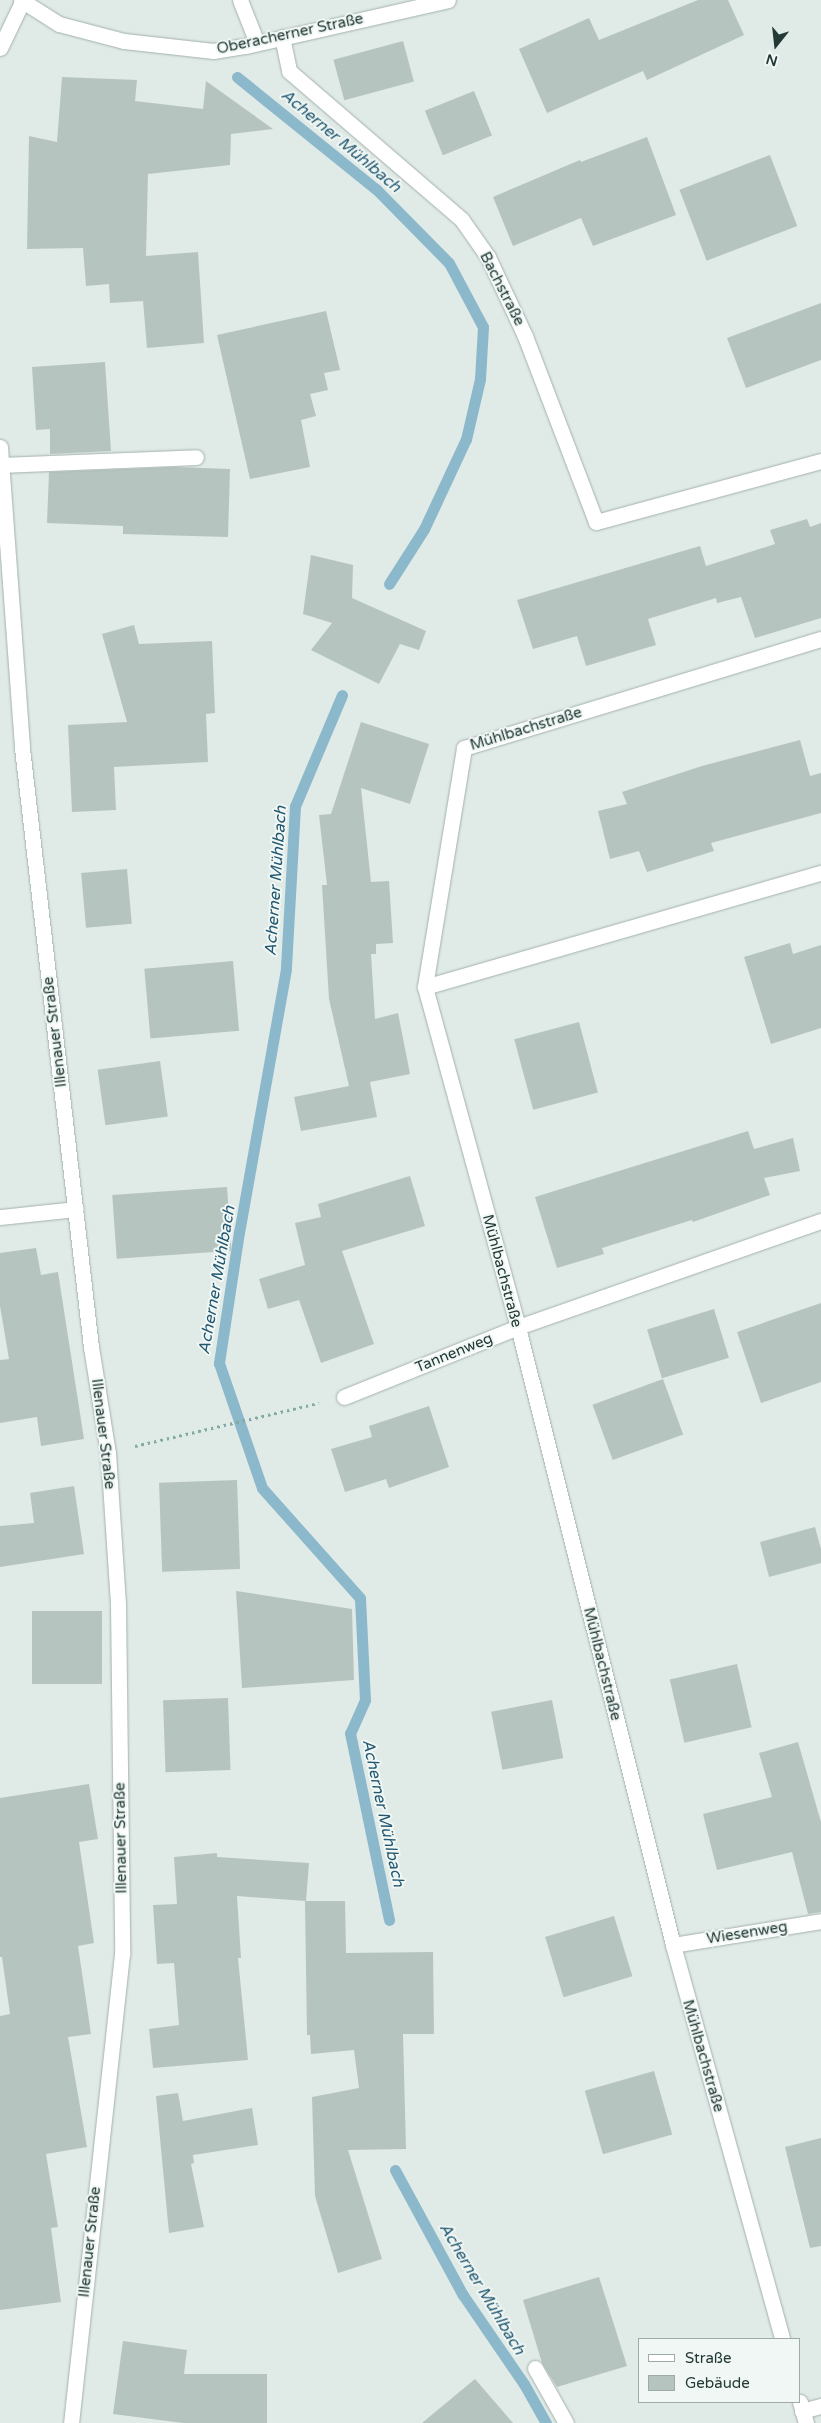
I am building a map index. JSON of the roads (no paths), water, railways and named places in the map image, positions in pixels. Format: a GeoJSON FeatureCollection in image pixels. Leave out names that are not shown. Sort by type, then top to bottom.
{"type":"FeatureCollection","features":[{"type":"Feature","properties":{"kind":"street"},"geometry":{"type":"LineString","coordinates":[[240,0],[252,44]]}},
{"type":"Feature","properties":{"kind":"street","name":"Oberacherner Straße"},"geometry":{"type":"LineString","coordinates":[[21,1],[59,24],[124,41],[213,51],[448,0]]}},
{"type":"Feature","properties":{"kind":"street"},"geometry":{"type":"LineString","coordinates":[[0,48],[21,1]]}},
{"type":"Feature","properties":{"kind":"street","name":"Bachstraße"},"geometry":{"type":"LineString","coordinates":[[282,37],[289,71],[462,220],[488,257],[525,336],[596,522],[821,461]]}},
{"type":"Feature","properties":{"kind":"street","name":"Illenauer Straße"},"geometry":{"type":"LineString","coordinates":[[0,447],[22,748],[91,1347],[108,1453],[118,1604],[122,1954],[71,2423]]}},
{"type":"Feature","properties":{"kind":"street"},"geometry":{"type":"LineString","coordinates":[[1,464],[196,457]]}},
{"type":"Feature","properties":{"kind":"street","name":"Mühlbachstraße"},"geometry":{"type":"LineString","coordinates":[[782,2338],[673,1945],[518,1327],[425,987],[464,748],[821,639]]}},
{"type":"Feature","properties":{"kind":"street"},"geometry":{"type":"LineString","coordinates":[[425,987],[821,873]]}},
{"type":"Feature","properties":{"kind":"street"},"geometry":{"type":"LineString","coordinates":[[0,1217],[76,1209]]}},
{"type":"Feature","properties":{"kind":"street","name":"Tannenweg"},"geometry":{"type":"LineString","coordinates":[[344,1398],[518,1327],[821,1221]]}},
{"type":"Feature","properties":{"kind":"street","name":"Wiesenweg"},"geometry":{"type":"LineString","coordinates":[[673,1945],[821,1921]]}},
{"type":"Feature","properties":{"kind":"street"},"geometry":{"type":"LineString","coordinates":[[534,2368],[566,2423]]}},
{"type":"Feature","properties":{"kind":"street"},"geometry":{"type":"LineString","coordinates":[[802,2412],[821,2406]]}},
{"type":"Feature","properties":{"kind":"waterway","name":"Acherner Mühlbach"},"geometry":{"type":"LineString","coordinates":[[237,77],[376,189],[449,263],[483,327],[480,379],[466,439],[424,529],[389,584]]}},
{"type":"Feature","properties":{"kind":"waterway","name":"Acherner Mühlbach"},"geometry":{"type":"LineString","coordinates":[[342,695],[295,806],[286,969],[239,1232],[219,1363],[262,1488],[360,1598],[365,1700],[350,1733],[389,1920]]}},
{"type":"Feature","properties":{"kind":"waterway","name":"Acherner Mühlbach"},"geometry":{"type":"LineString","coordinates":[[395,2170],[463,2295],[524,2384],[546,2423]]}}]}
